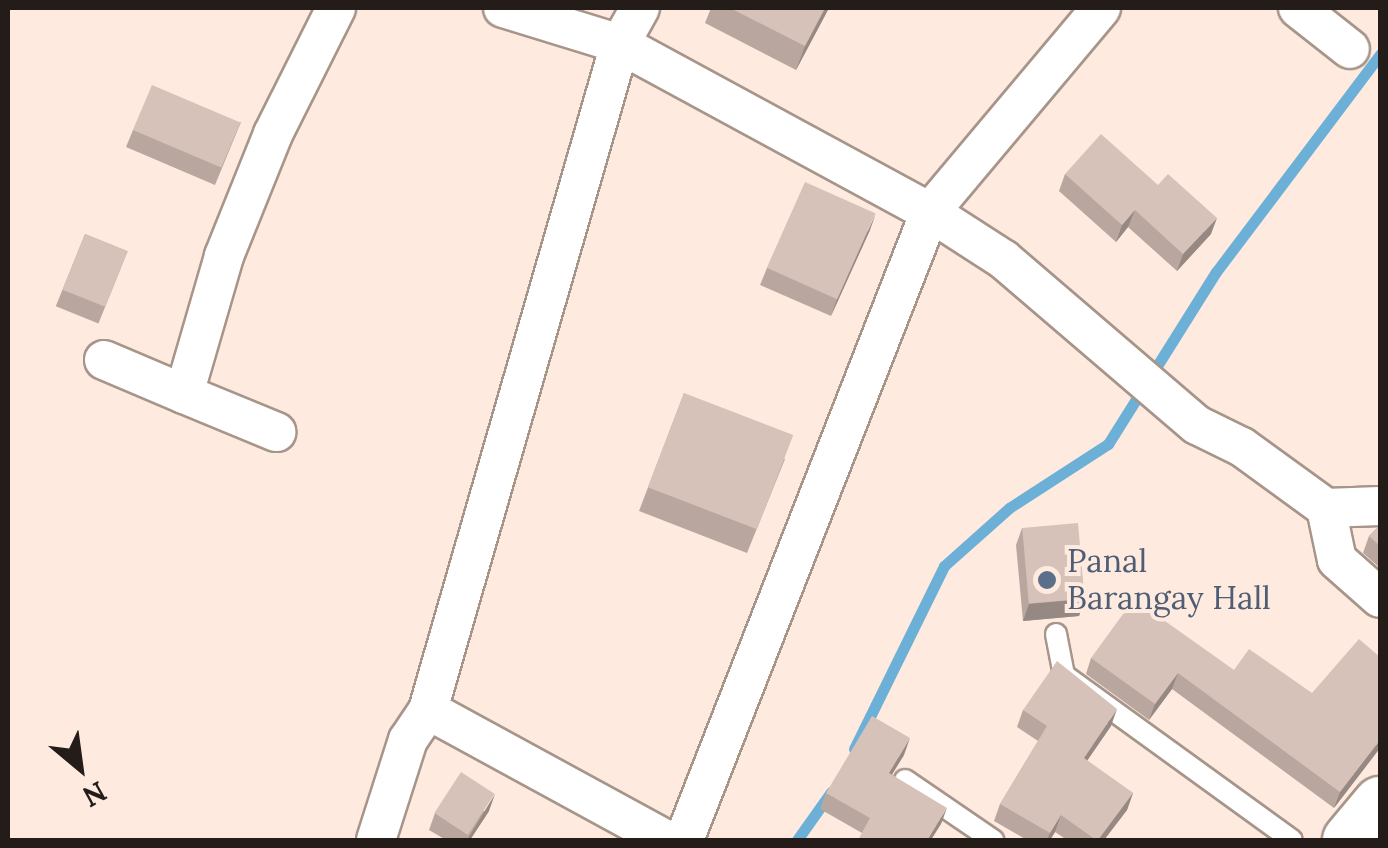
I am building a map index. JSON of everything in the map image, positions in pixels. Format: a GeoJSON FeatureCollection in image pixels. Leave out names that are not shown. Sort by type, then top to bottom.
{"type":"FeatureCollection","features":[{"type":"Feature","properties":{"kind":"street"},"geometry":{"type":"LineString","coordinates":[[184,394],[224,256],[272,134],[336,8]]}},
{"type":"Feature","properties":{"kind":"street"},"geometry":{"type":"LineString","coordinates":[[502,8],[620,44],[930,212],[1003,258],[1197,425],[1242,447],[1326,508],[1380,506]]}},
{"type":"Feature","properties":{"kind":"street"},"geometry":{"type":"LineString","coordinates":[[376,840],[408,740],[428,710],[620,44],[640,8]]}},
{"type":"Feature","properties":{"kind":"street"},"geometry":{"type":"LineString","coordinates":[[684,840],[930,212],[1100,8]]}},
{"type":"Feature","properties":{"kind":"street"},"geometry":{"type":"LineString","coordinates":[[1298,8],[1350,49]]}},
{"type":"Feature","properties":{"kind":"street"},"geometry":{"type":"LineString","coordinates":[[104,360],[276,432]]}},
{"type":"Feature","properties":{"kind":"street"},"geometry":{"type":"LineString","coordinates":[[1326,508],[1337,560],[1380,598]]}},
{"type":"Feature","properties":{"kind":"street"},"geometry":{"type":"LineString","coordinates":[[428,710],[666,840]]}},
{"type":"Feature","properties":{"kind":"lane"},"geometry":{"type":"LineString","coordinates":[[1056,634],[1064,675],[1292,840]]}},
{"type":"Feature","properties":{"kind":"lane"},"geometry":{"type":"LineString","coordinates":[[905,780],[993,840]]}},
{"type":"Feature","properties":{"kind":"building"},"geometry":{"type":"Polygon","coordinates":[[[730,8],[825,8],[805,46],[730,8]]]}},
{"type":"Feature","properties":{"kind":"building"},"geometry":{"type":"Polygon","coordinates":[[[152,85],[240,123],[221,168],[133,130],[152,85]]]}},
{"type":"Feature","properties":{"kind":"building"},"geometry":{"type":"Polygon","coordinates":[[[1101,134],[1158,185],[1168,174],[1217,218],[1183,254],[1135,210],[1122,225],[1065,174],[1101,134]]]}},
{"type":"Feature","properties":{"kind":"building"},"geometry":{"type":"Polygon","coordinates":[[[805,182],[875,213],[837,299],[767,268],[805,182]]]}},
{"type":"Feature","properties":{"kind":"building"},"geometry":{"type":"Polygon","coordinates":[[[85,234],[128,251],[105,307],[63,290],[85,234]]]}},
{"type":"Feature","properties":{"kind":"building"},"geometry":{"type":"Polygon","coordinates":[[[684,393],[793,435],[757,529],[648,487],[684,393]]]}},
{"type":"Feature","properties":{"kind":"building","name":"Panal Barangay Hall"},"geometry":{"type":"Polygon","coordinates":[[[1078,523],[1085,599],[1029,604],[1022,528],[1078,523]]]}},
{"type":"Feature","properties":{"kind":"building"},"geometry":{"type":"Polygon","coordinates":[[[1380,525],[1380,546],[1369,536],[1380,525]]]}},
{"type":"Feature","properties":{"kind":"building"},"geometry":{"type":"Polygon","coordinates":[[[1134,599],[1234,670],[1249,649],[1312,693],[1359,639],[1380,657],[1380,740],[1340,792],[1178,673],[1155,704],[1091,658],[1134,599]]]}},
{"type":"Feature","properties":{"kind":"building"},"geometry":{"type":"Polygon","coordinates":[[[1057,661],[1117,709],[1084,758],[1133,793],[1098,840],[1061,815],[1050,833],[1000,804],[1047,726],[1023,710],[1057,661]]]}},
{"type":"Feature","properties":{"kind":"building"},"geometry":{"type":"Polygon","coordinates":[[[872,716],[910,738],[889,773],[947,808],[927,840],[858,840],[870,818],[826,793],[872,716]]]}},
{"type":"Feature","properties":{"kind":"building"},"geometry":{"type":"Polygon","coordinates":[[[461,772],[495,794],[468,835],[434,813],[461,772]]]}},
{"type":"Feature","properties":{"kind":"waterway"},"geometry":{"type":"LineString","coordinates":[[854,749],[944,566],[1009,508],[1108,444],[1216,272],[1380,54]]}},
{"type":"Feature","properties":{"kind":"waterway"},"geometry":{"type":"LineString","coordinates":[[797,840],[831,792]]}},
{"type":"Feature","properties":{"kind":"place","name":"Panal Barangay Hall"},"geometry":{"type":"Point","coordinates":[1047,580]}}]}
